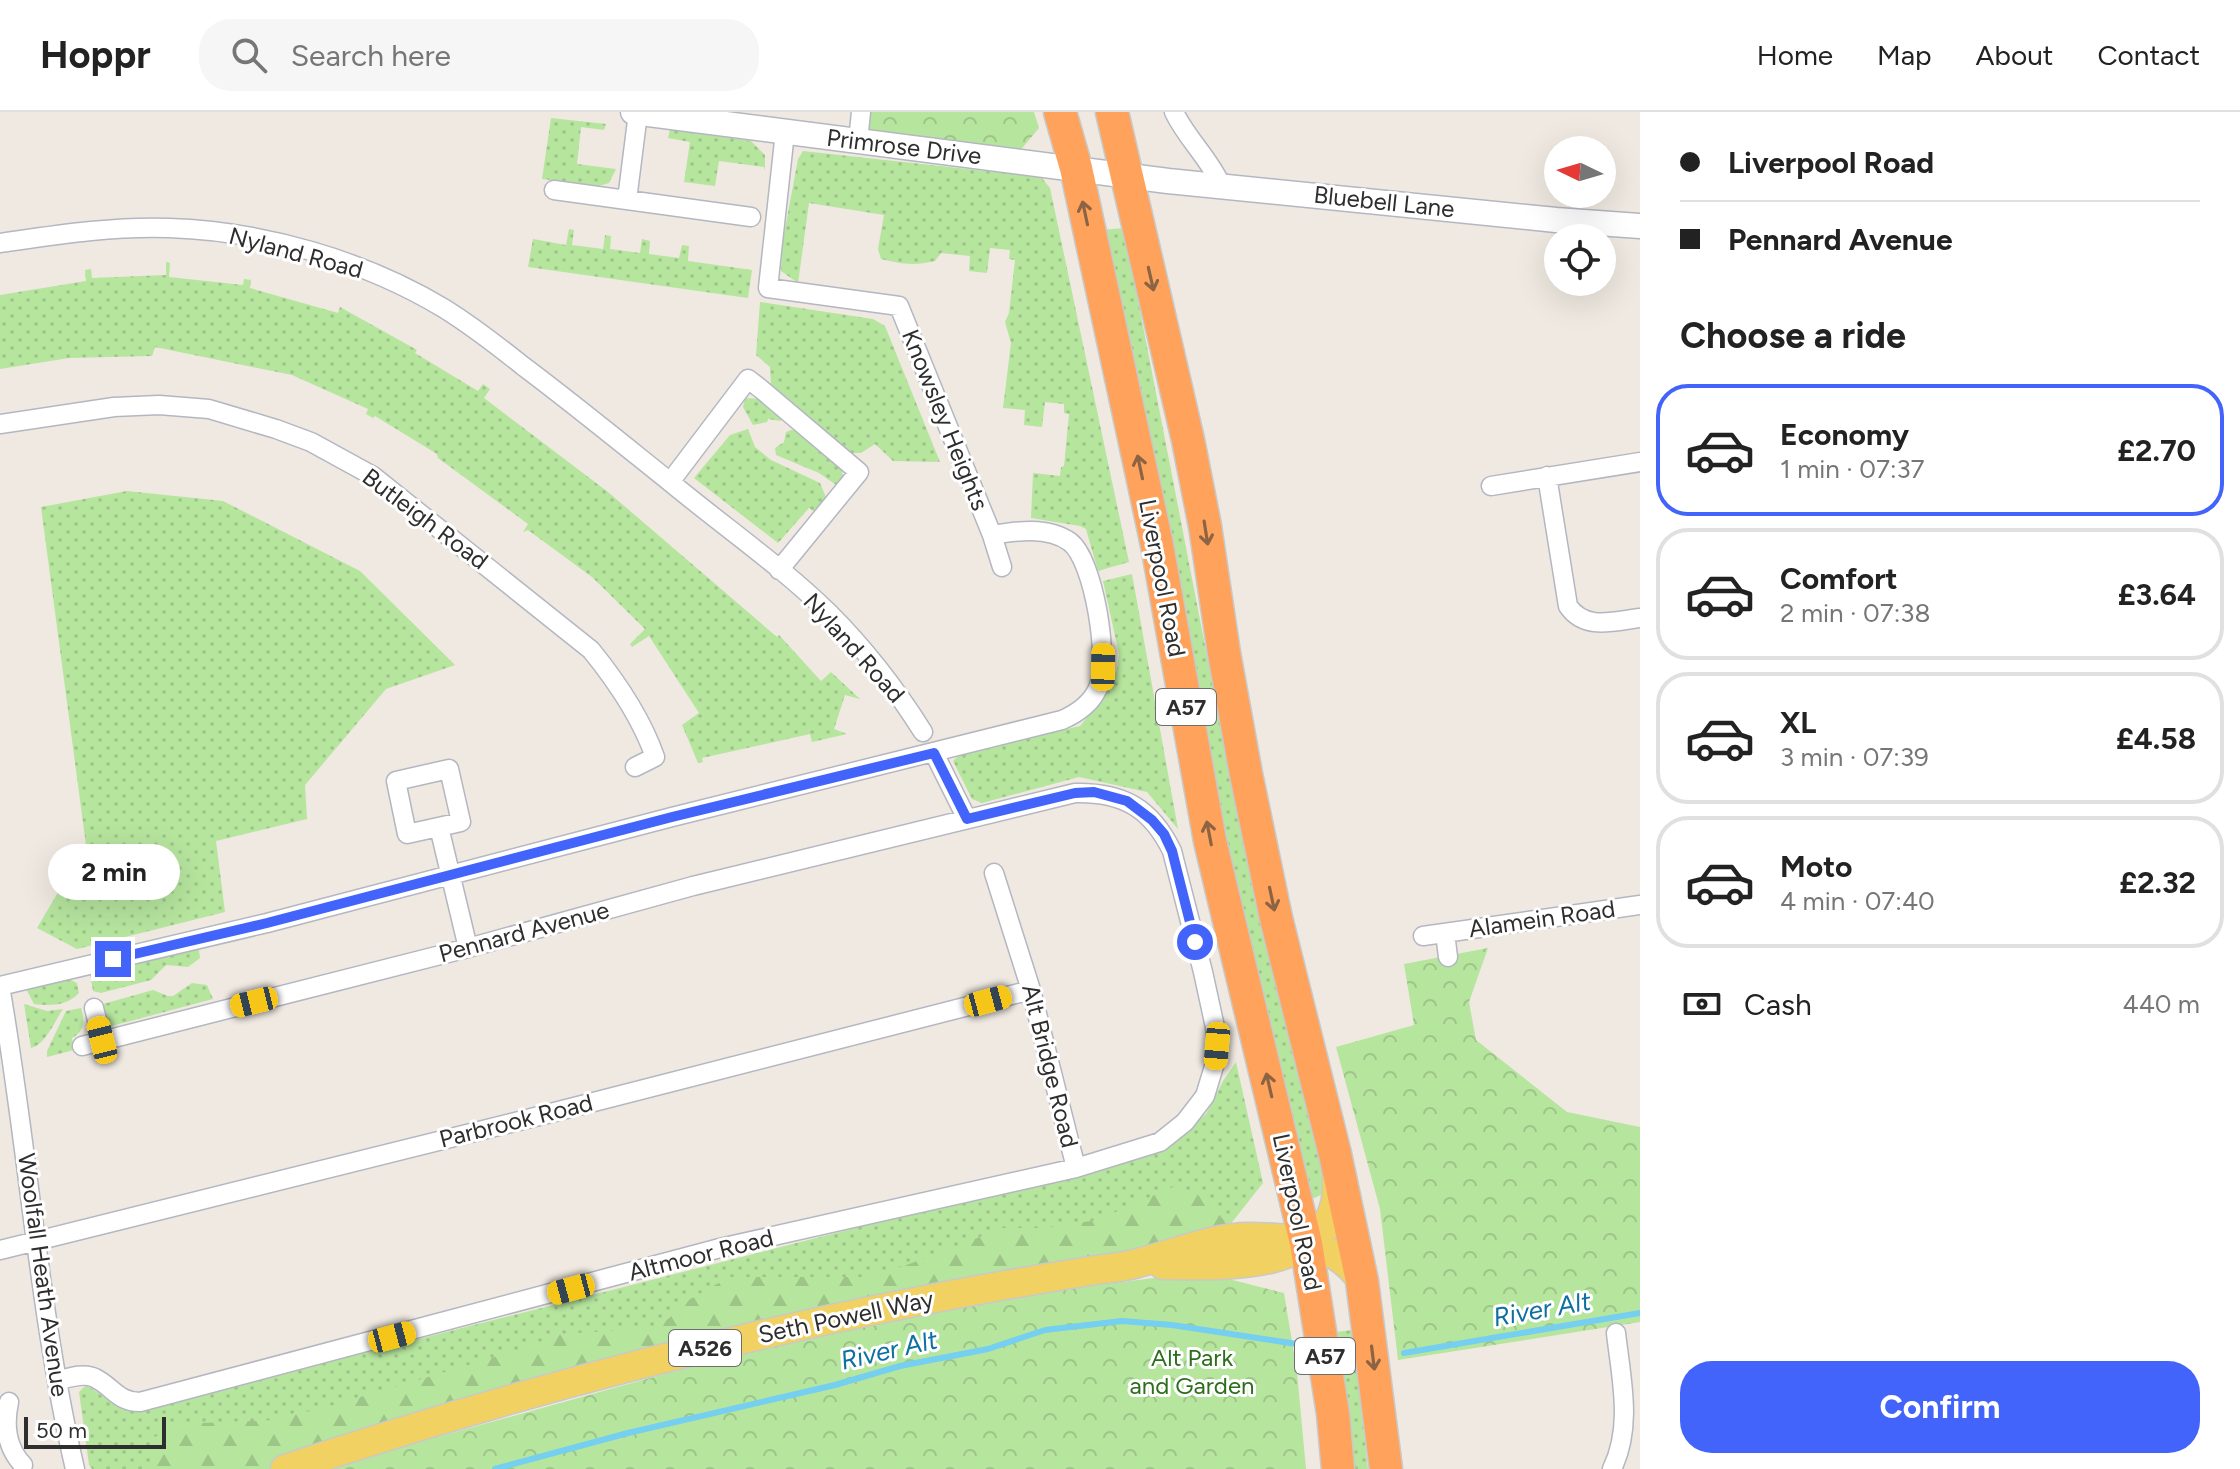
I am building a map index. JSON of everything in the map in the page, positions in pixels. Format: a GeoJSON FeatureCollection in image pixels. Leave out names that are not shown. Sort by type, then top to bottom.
{"type":"FeatureCollection","features":[{"type":"Feature","properties":{"kind":"highway","name":"Liverpool Road"},"geometry":{"type":"LineString","coordinates":[[1060,112],[1076,168],[1157,545],[1210,841],[1306,1243],[1321,1329],[1338,1469]]}},
{"type":"Feature","properties":{"kind":"highway","name":"Liverpool Road"},"geometry":{"type":"LineString","coordinates":[[1112,112],[1203,511],[1224,653],[1271,893],[1338,1166],[1362,1281],[1386,1469]]}},
{"type":"Feature","properties":{"kind":"main road"},"geometry":{"type":"LineString","coordinates":[[1306,1243],[1320,1231],[1336,1203],[1338,1166]]}},
{"type":"Feature","properties":{"kind":"main road"},"geometry":{"type":"LineString","coordinates":[[1306,1243],[1319,1245],[1343,1258],[1362,1281]]}},
{"type":"Feature","properties":{"kind":"main road","name":"Seth Powell Way"},"geometry":{"type":"LineString","coordinates":[[285,1469],[426,1423],[551,1387],[868,1310],[1134,1264],[1253,1263],[1288,1253],[1306,1243]]}},
{"type":"Feature","properties":{"kind":"street"},"geometry":{"type":"LineString","coordinates":[[627,200],[636,112]]}},
{"type":"Feature","properties":{"kind":"street","name":"Primrose Drive"},"geometry":{"type":"LineString","coordinates":[[636,112],[1128,176]]}},
{"type":"Feature","properties":{"kind":"street"},"geometry":{"type":"LineString","coordinates":[[858,141],[861,112]]}},
{"type":"Feature","properties":{"kind":"street"},"geometry":{"type":"LineString","coordinates":[[1174,112],[1212,164],[1221,185]]}},
{"type":"Feature","properties":{"kind":"street","name":"Knowsley Heights"},"geometry":{"type":"LineString","coordinates":[[785,132],[768,288],[899,306],[992,535],[1002,567]]}},
{"type":"Feature","properties":{"kind":"street","name":"Bluebell Lane"},"geometry":{"type":"LineString","coordinates":[[1128,176],[1640,226]]}},
{"type":"Feature","properties":{"kind":"street"},"geometry":{"type":"LineString","coordinates":[[554,190],[751,217]]}},
{"type":"Feature","properties":{"kind":"street","name":"Nyland Road"},"geometry":{"type":"LineString","coordinates":[[0,243],[91,230],[168,228],[213,232],[305,250],[367,270],[415,292],[465,322],[670,482],[829,613],[898,693],[923,732]]}},
{"type":"Feature","properties":{"kind":"street"},"geometry":{"type":"LineString","coordinates":[[670,482],[748,379],[761,389],[859,472],[779,570]]}},
{"type":"Feature","properties":{"kind":"street","name":"Butleigh Road"},"geometry":{"type":"LineString","coordinates":[[0,424],[114,407],[159,405],[225,413],[323,448],[373,476],[591,650],[615,680],[648,738],[655,757],[635,767]]}},
{"type":"Feature","properties":{"kind":"street"},"geometry":{"type":"LineString","coordinates":[[1491,486],[1640,462]]}},
{"type":"Feature","properties":{"kind":"street"},"geometry":{"type":"LineString","coordinates":[[1547,476],[1565,600],[1577,617],[1597,623],[1640,618]]}},
{"type":"Feature","properties":{"kind":"street","name":"Knowsley Heights"},"geometry":{"type":"LineString","coordinates":[[934,753],[1062,720],[1078,713],[1089,703],[1098,687],[1104,647],[1086,566],[1079,552],[1070,542],[1048,534],[1031,531],[992,535]]}},
{"type":"Feature","properties":{"kind":"street"},"geometry":{"type":"LineString","coordinates":[[0,986],[267,923],[672,817],[934,753],[967,819],[1075,793],[1094,792],[1127,801],[1141,809],[1164,834],[1172,851],[1215,1027],[1216,1054],[1211,1080],[1195,1110],[1160,1142],[1076,1168]]}},
{"type":"Feature","properties":{"kind":"street","name":"Pennard Avenue"},"geometry":{"type":"LineString","coordinates":[[82,1046],[468,948],[693,886],[967,819]]}},
{"type":"Feature","properties":{"kind":"street"},"geometry":{"type":"LineString","coordinates":[[439,827],[468,948]]}},
{"type":"Feature","properties":{"kind":"street","name":"Alt Bridge Road"},"geometry":{"type":"LineString","coordinates":[[994,873],[1031,990],[1076,1168]]}},
{"type":"Feature","properties":{"kind":"street","name":"Alamein Road"},"geometry":{"type":"LineString","coordinates":[[1423,936],[1640,905]]}},
{"type":"Feature","properties":{"kind":"street","name":"Alamein Road"},"geometry":{"type":"LineString","coordinates":[[1445,933],[1448,957]]}},
{"type":"Feature","properties":{"kind":"street","name":"Woolfall Heath Avenue"},"geometry":{"type":"LineString","coordinates":[[0,986],[6,1057],[57,1381],[75,1469]]}},
{"type":"Feature","properties":{"kind":"street","name":"Parbrook Road"},"geometry":{"type":"LineString","coordinates":[[0,1250],[1031,990]]}},
{"type":"Feature","properties":{"kind":"street"},"geometry":{"type":"LineString","coordinates":[[94,1008],[102,1040]]}},
{"type":"Feature","properties":{"kind":"street","name":"Altmoor Road"},"geometry":{"type":"LineString","coordinates":[[57,1381],[87,1376],[95,1378],[121,1399],[140,1402],[720,1248],[1076,1168]]}},
{"type":"Feature","properties":{"kind":"street"},"geometry":{"type":"LineString","coordinates":[[1612,1469],[1632,1419],[1616,1333]]}},
{"type":"Feature","properties":{"kind":"street"},"geometry":{"type":"LineString","coordinates":[[9,1402],[3,1436],[23,1465]]}},
{"type":"Feature","properties":{"kind":"green space"},"geometry":{"type":"Polygon","coordinates":[[[870,112],[1034,112],[1039,128],[1014,158],[867,143],[870,112]]]}},
{"type":"Feature","properties":{"kind":"green space"},"geometry":{"type":"Polygon","coordinates":[[[551,118],[606,124],[604,130],[581,127],[577,164],[616,169],[609,183],[599,186],[542,179],[551,118]]]}},
{"type":"Feature","properties":{"kind":"green space"},"geometry":{"type":"Polygon","coordinates":[[[670,129],[751,141],[765,155],[765,171],[764,167],[719,161],[715,186],[684,182],[690,142],[668,138],[670,129]]]}},
{"type":"Feature","properties":{"kind":"green space"},"geometry":{"type":"Polygon","coordinates":[[[803,151],[1041,177],[1050,188],[1129,562],[1098,571],[1086,529],[1031,518],[1033,473],[1060,476],[1061,467],[1064,466],[1069,414],[1064,413],[1064,404],[1045,402],[1042,427],[1024,425],[1025,410],[1003,408],[1011,343],[1005,322],[1009,313],[1015,260],[1009,259],[1010,250],[990,248],[987,273],[969,271],[970,256],[941,253],[935,261],[927,263],[888,261],[881,259],[878,249],[884,215],[809,203],[798,283],[781,271],[782,245],[798,159],[803,151]]]}},
{"type":"Feature","properties":{"kind":"green space"},"geometry":{"type":"Polygon","coordinates":[[[1124,228],[1246,857],[1324,1168],[1325,1193],[1312,1199],[1230,867],[1103,230],[1124,228]]]}},
{"type":"Feature","properties":{"kind":"green space"},"geometry":{"type":"Polygon","coordinates":[[[569,229],[574,230],[572,245],[603,249],[605,235],[611,236],[610,249],[640,253],[642,239],[650,241],[649,254],[679,258],[682,245],[689,246],[688,261],[752,270],[748,298],[528,267],[533,239],[566,245],[569,229]]]}},
{"type":"Feature","properties":{"kind":"green space"},"geometry":{"type":"Polygon","coordinates":[[[166,262],[170,263],[169,277],[243,285],[244,279],[251,280],[250,288],[338,313],[340,307],[417,350],[415,353],[478,391],[483,384],[490,389],[484,398],[608,492],[777,637],[779,635],[821,681],[831,672],[860,699],[845,695],[834,729],[847,734],[812,742],[810,734],[702,758],[703,762],[698,763],[682,725],[699,713],[649,636],[632,647],[630,644],[645,629],[592,577],[528,530],[523,532],[528,524],[438,458],[437,454],[375,416],[366,414],[368,409],[292,375],[155,347],[152,356],[69,358],[0,369],[0,295],[86,281],[85,270],[91,269],[92,278],[166,275],[166,262]]]}},
{"type":"Feature","properties":{"kind":"green space"},"geometry":{"type":"Polygon","coordinates":[[[760,302],[873,319],[885,326],[940,462],[893,461],[875,444],[861,453],[852,453],[771,384],[770,367],[756,355],[760,302]]]}},
{"type":"Feature","properties":{"kind":"green space"},"geometry":{"type":"Polygon","coordinates":[[[745,398],[760,399],[781,421],[768,419],[767,422],[753,425],[743,407],[745,398]]]}},
{"type":"Feature","properties":{"kind":"green space"},"geometry":{"type":"Polygon","coordinates":[[[748,429],[755,447],[771,460],[820,483],[828,502],[816,513],[809,508],[778,543],[694,478],[730,435],[748,429]]]}},
{"type":"Feature","properties":{"kind":"green space"},"geometry":{"type":"Polygon","coordinates":[[[797,430],[841,466],[843,477],[839,487],[819,473],[776,455],[775,448],[784,442],[786,432],[797,430]]]}},
{"type":"Feature","properties":{"kind":"green space"},"geometry":{"type":"Polygon","coordinates":[[[127,491],[223,501],[360,571],[455,665],[386,689],[305,785],[307,819],[216,841],[225,912],[77,949],[37,928],[86,845],[41,507],[127,491]]]}},
{"type":"Feature","properties":{"kind":"green space"},"geometry":{"type":"Polygon","coordinates":[[[1132,574],[1178,829],[1147,792],[1079,777],[982,803],[972,799],[953,761],[961,753],[1080,726],[1107,693],[1117,669],[1119,654],[1103,581],[1132,574]]]}},
{"type":"Feature","properties":{"kind":"green space"},"geometry":{"type":"Polygon","coordinates":[[[198,943],[200,958],[188,967],[166,965],[151,980],[101,993],[93,991],[90,974],[93,971],[198,943]]]}},
{"type":"Feature","properties":{"kind":"green space"},"geometry":{"type":"Polygon","coordinates":[[[1488,948],[1469,1002],[1476,1040],[1567,1112],[1640,1127],[1640,1322],[1398,1360],[1380,1209],[1336,1047],[1414,1025],[1404,964],[1488,948]]]}},
{"type":"Feature","properties":{"kind":"green space"},"geometry":{"type":"Polygon","coordinates":[[[69,979],[77,983],[79,993],[58,1004],[34,1004],[26,989],[69,979]]]}},
{"type":"Feature","properties":{"kind":"green space"},"geometry":{"type":"Polygon","coordinates":[[[192,983],[207,985],[213,999],[108,1027],[98,1010],[103,1004],[153,990],[173,996],[192,983]]]}},
{"type":"Feature","properties":{"kind":"green space"},"geometry":{"type":"Polygon","coordinates":[[[24,1004],[47,1011],[63,1009],[45,1037],[31,1048],[24,1004]]]}},
{"type":"Feature","properties":{"kind":"green space"},"geometry":{"type":"Polygon","coordinates":[[[81,1008],[83,1025],[72,1038],[74,1050],[47,1057],[66,1011],[81,1008]]]}},
{"type":"Feature","properties":{"kind":"green space"},"geometry":{"type":"Polygon","coordinates":[[[1236,1062],[1263,1183],[1229,1226],[231,1469],[92,1469],[89,1465],[79,1392],[86,1385],[124,1410],[163,1404],[1104,1165],[1159,1148],[1206,1114],[1236,1062]]]}},
{"type":"Feature","properties":{"kind":"green space"},"geometry":{"type":"Polygon","coordinates":[[[1173,1187],[1204,1197],[1229,1226],[286,1469],[153,1469],[153,1438],[180,1424],[274,1420],[512,1352],[561,1334],[658,1328],[689,1300],[729,1277],[865,1277],[904,1266],[1003,1228],[1046,1228],[1097,1220],[1173,1187]]]}},
{"type":"Feature","properties":{"kind":"green space","name":"Alt Park and Garden"},"geometry":{"type":"Polygon","coordinates":[[[1201,1272],[1284,1293],[1297,1372],[1306,1469],[322,1469],[794,1338],[1027,1294],[1201,1272]]]}},
{"type":"Feature","properties":{"kind":"green space"},"geometry":{"type":"Polygon","coordinates":[[[1333,1315],[1336,1332],[1352,1330],[1368,1469],[1354,1469],[1329,1316],[1333,1315]]]}},
{"type":"Feature","properties":{"kind":"waterway","name":"River Alt"},"geometry":{"type":"LineString","coordinates":[[1404,1353],[1640,1313]]}},
{"type":"Feature","properties":{"kind":"waterway","name":"River Alt"},"geometry":{"type":"LineString","coordinates":[[495,1469],[900,1366],[988,1349],[1045,1330],[1122,1321],[1172,1325],[1297,1344]]}},
{"type":"Feature","properties":{"kind":"route"},"geometry":{"type":"LineString","coordinates":[[113,959],[267,923],[672,817],[934,753],[967,819],[1075,793],[1112,795],[1141,809],[1164,834],[1172,851],[1195,942]]}}]}
